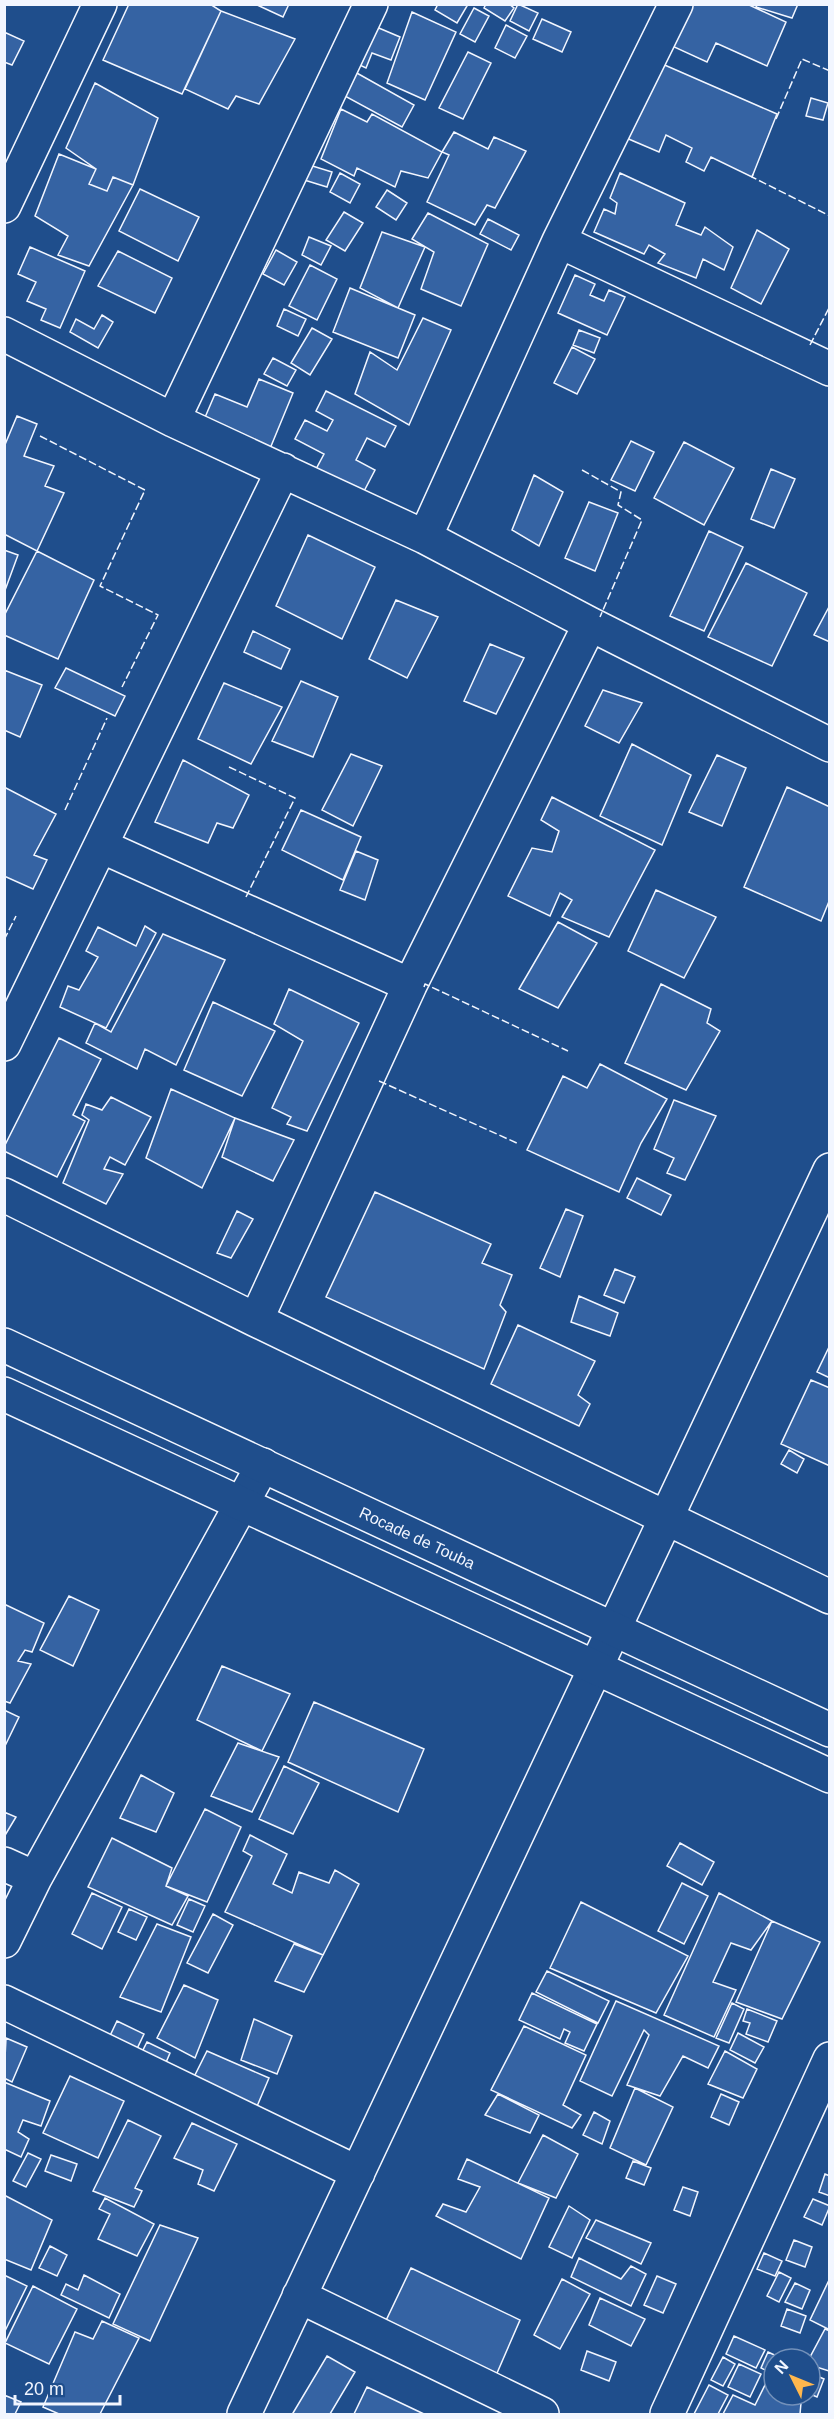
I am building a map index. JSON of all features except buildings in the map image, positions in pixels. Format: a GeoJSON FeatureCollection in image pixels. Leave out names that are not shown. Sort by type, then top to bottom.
{"type":"FeatureCollection","features":[{"type":"Feature","properties":{"kind":"street"},"geometry":{"type":"LineString","coordinates":[[9,186],[100,4]]}},
{"type":"Feature","properties":{"kind":"street"},"geometry":{"type":"LineString","coordinates":[[173,420],[371,4]]}},
{"type":"Feature","properties":{"kind":"street"},"geometry":{"type":"LineString","coordinates":[[425,537],[560,241],[676,4]]}},
{"type":"Feature","properties":{"kind":"street"},"geometry":{"type":"LineString","coordinates":[[560,241],[830,369]]}},
{"type":"Feature","properties":{"kind":"street"},"geometry":{"type":"LineString","coordinates":[[4,334],[173,420],[425,537],[590,624],[830,745]]}},
{"type":"Feature","properties":{"kind":"street"},"geometry":{"type":"LineString","coordinates":[[4,1044],[283,470]]}},
{"type":"Feature","properties":{"kind":"street"},"geometry":{"type":"LineString","coordinates":[[256,1320],[410,986],[590,624]]}},
{"type":"Feature","properties":{"kind":"street"},"geometry":{"type":"LineString","coordinates":[[101,846],[410,986]]}},
{"type":"Feature","properties":{"kind":"street"},"geometry":{"type":"LineString","coordinates":[[244,2415],[829,1173]]}},
{"type":"Feature","properties":{"kind":"street"},"geometry":{"type":"LineString","coordinates":[[4,1195],[256,1320],[830,1597]]}},
{"type":"Feature","properties":{"kind":"street","name":"Rocade de Touba"},"geometry":{"type":"LineString","coordinates":[[4,1346],[830,1730]]}},
{"type":"Feature","properties":{"kind":"street"},"geometry":{"type":"LineString","coordinates":[[4,1394],[830,1776]]}},
{"type":"Feature","properties":{"kind":"street"},"geometry":{"type":"LineString","coordinates":[[4,1941],[35,1878],[263,1465]]}},
{"type":"Feature","properties":{"kind":"street"},"geometry":{"type":"LineString","coordinates":[[4,1864],[35,1878]]}},
{"type":"Feature","properties":{"kind":"street"},"geometry":{"type":"LineString","coordinates":[[4,2002],[358,2173]]}},
{"type":"Feature","properties":{"kind":"street"},"geometry":{"type":"LineString","coordinates":[[667,2415],[830,2059]]}},
{"type":"Feature","properties":{"kind":"street"},"geometry":{"type":"LineString","coordinates":[[299,2296],[542,2415]]}},
{"type":"Feature","properties":{"kind":"fence"},"geometry":{"type":"LineString","coordinates":[[776,119],[802,59],[830,71]]}},
{"type":"Feature","properties":{"kind":"fence"},"geometry":{"type":"LineString","coordinates":[[753,174],[752,177],[830,216]]}},
{"type":"Feature","properties":{"kind":"fence"},"geometry":{"type":"LineString","coordinates":[[810,345],[830,306]]}},
{"type":"Feature","properties":{"kind":"fence"},"geometry":{"type":"LineString","coordinates":[[40,436],[145,490],[100,586],[158,615],[122,687]]}},
{"type":"Feature","properties":{"kind":"fence"},"geometry":{"type":"LineString","coordinates":[[582,470],[621,492],[618,505],[642,520],[600,617]]}},
{"type":"Feature","properties":{"kind":"fence"},"geometry":{"type":"LineString","coordinates":[[65,810],[107,718]]}},
{"type":"Feature","properties":{"kind":"fence"},"geometry":{"type":"LineString","coordinates":[[229,767],[295,798],[246,897]]}},
{"type":"Feature","properties":{"kind":"fence"},"geometry":{"type":"LineString","coordinates":[[4,940],[16,916]]}},
{"type":"Feature","properties":{"kind":"fence"},"geometry":{"type":"LineString","coordinates":[[424,987],[425,984],[568,1051]]}},
{"type":"Feature","properties":{"kind":"fence"},"geometry":{"type":"LineString","coordinates":[[379,1081],[519,1144]]}}]}
